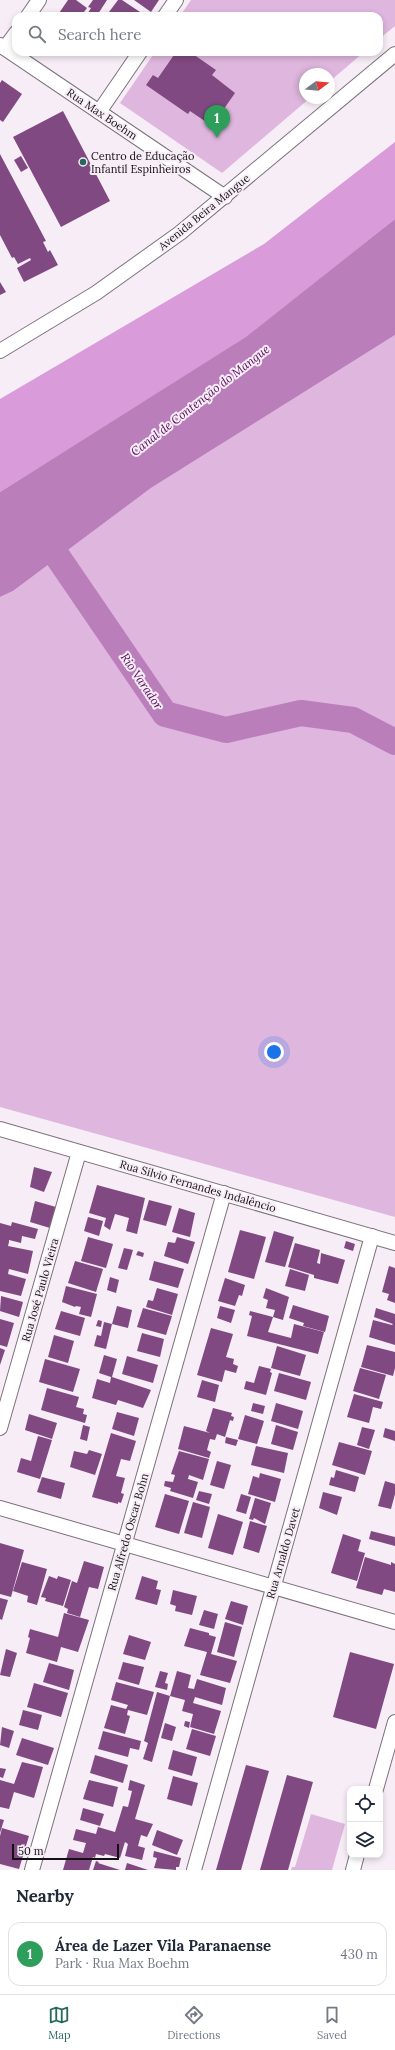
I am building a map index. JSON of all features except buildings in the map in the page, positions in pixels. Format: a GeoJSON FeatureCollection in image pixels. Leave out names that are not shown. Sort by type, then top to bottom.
{"type":"FeatureCollection","features":[{"type":"Feature","properties":{"kind":"street"},"geometry":{"type":"LineString","coordinates":[[31,12],[39,0]]}},
{"type":"Feature","properties":{"kind":"street"},"geometry":{"type":"LineString","coordinates":[[168,12],[176,0]]}},
{"type":"Feature","properties":{"kind":"street"},"geometry":{"type":"LineString","coordinates":[[2,47],[12,37]]}},
{"type":"Feature","properties":{"kind":"street","name":"Rua Max Boehm"},"geometry":{"type":"LineString","coordinates":[[2,47],[12,54]]}},
{"type":"Feature","properties":{"kind":"street","name":"Avenida Beira Mangue"},"geometry":{"type":"LineString","coordinates":[[0,351],[102,289],[180,233],[395,54]]}},
{"type":"Feature","properties":{"kind":"street","name":"Rua Max Boehm"},"geometry":{"type":"LineString","coordinates":[[15,56],[225,197]]}},
{"type":"Feature","properties":{"kind":"street"},"geometry":{"type":"LineString","coordinates":[[99,112],[137,56]]}},
{"type":"Feature","properties":{"kind":"street","name":"Rua Sílvio Fernandes Indalêncio"},"geometry":{"type":"LineString","coordinates":[[0,1129],[395,1243]]}},
{"type":"Feature","properties":{"kind":"street","name":"Rua José Paulo Vieira"},"geometry":{"type":"LineString","coordinates":[[0,1428],[79,1152]]}},
{"type":"Feature","properties":{"kind":"street","name":"Rua Alfredo Oscar Bohn"},"geometry":{"type":"LineString","coordinates":[[32,1870],[224,1193]]}},
{"type":"Feature","properties":{"kind":"street","name":"Rua Arnaldo Davet"},"geometry":{"type":"LineString","coordinates":[[194,1870],[372,1236]]}},
{"type":"Feature","properties":{"kind":"street"},"geometry":{"type":"LineString","coordinates":[[0,1508],[395,1622]]}},
{"type":"Feature","properties":{"kind":"street"},"geometry":{"type":"LineString","coordinates":[[377,1786],[395,1722]]}},
{"type":"Feature","properties":{"kind":"street"},"geometry":{"type":"LineString","coordinates":[[353,1870],[356,1858]]}},
{"type":"Feature","properties":{"kind":"shaded area"},"geometry":{"type":"Polygon","coordinates":[[[191,0],[395,0],[395,26],[383,36],[383,12],[183,12],[191,0]]]}},
{"type":"Feature","properties":{"kind":"shaded area"},"geometry":{"type":"Polygon","coordinates":[[[152,56],[359,56],[335,77],[335,68],[299,68],[299,104],[303,104],[222,173],[120,103],[152,56]]]}},
{"type":"Feature","properties":{"kind":"shaded area"},"geometry":{"type":"Polygon","coordinates":[[[395,142],[395,219],[247,337],[0,492],[0,399],[264,244],[395,142]]]}},
{"type":"Feature","properties":{"kind":"shaded area"},"geometry":{"type":"Polygon","coordinates":[[[395,335],[395,1217],[0,1107],[0,597],[13,591],[151,488],[395,335]]]}},
{"type":"Feature","properties":{"kind":"shaded area"},"geometry":{"type":"Polygon","coordinates":[[[311,1814],[345,1824],[332,1870],[291,1870],[292,1867],[295,1867],[311,1814]]]}},
{"type":"Feature","properties":{"kind":"water","name":"Canal de Contenção do Mangue"},"geometry":{"type":"Polygon","coordinates":[[[395,219],[395,335],[151,488],[13,591],[0,597],[0,492],[246,337],[395,219]]]}},
{"type":"Feature","properties":{"kind":"waterway","name":"Rio Varador"},"geometry":{"type":"LineString","coordinates":[[38,528],[165,714],[226,730],[301,713],[353,720],[395,742]]}},
{"type":"Feature","properties":{"kind":"place","name":"Área de Lazer Vila Paranaense"},"geometry":{"type":"Point","coordinates":[217,138]}},
{"type":"Feature","properties":{"kind":"place","name":"Centro de Educação Infantil Espinheiros"},"geometry":{"type":"Point","coordinates":[83,162]}}]}
